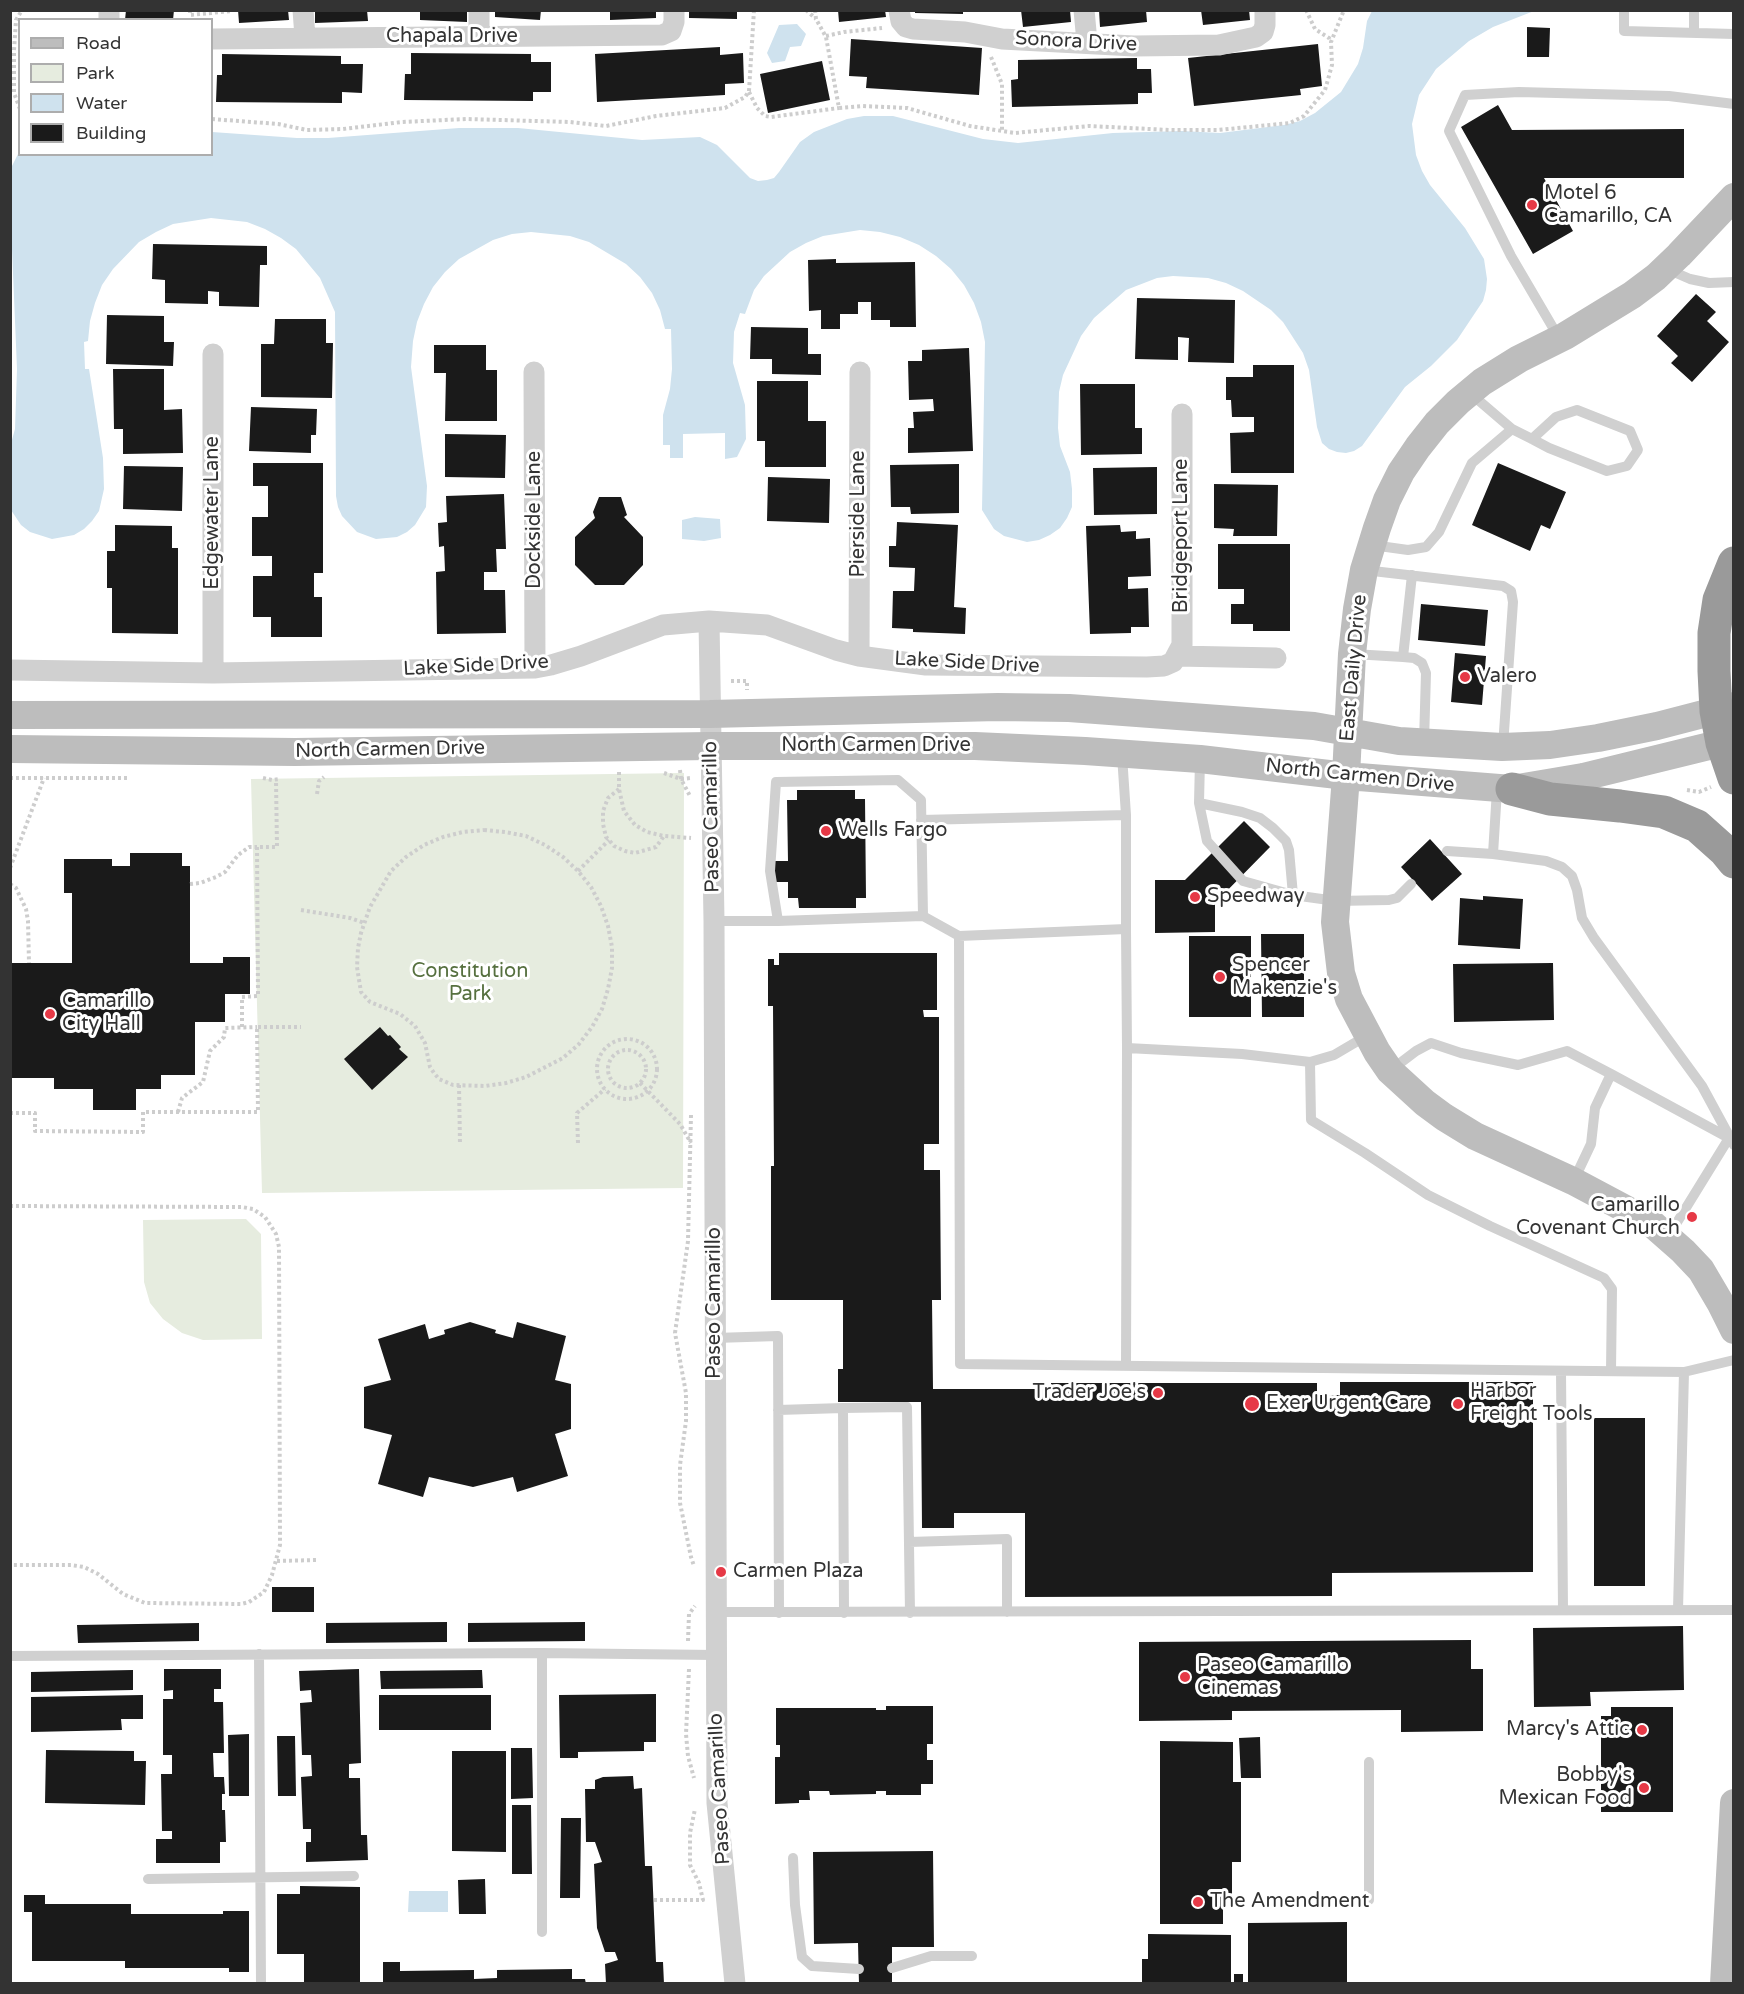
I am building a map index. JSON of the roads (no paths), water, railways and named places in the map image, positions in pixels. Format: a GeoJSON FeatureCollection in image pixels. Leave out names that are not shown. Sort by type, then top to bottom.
{"type":"FeatureCollection","features":[{"type":"Feature","properties":{"kind":"highway"},"geometry":{"type":"LineString","coordinates":[[1724,781],[1728,742],[1714,633],[1719,600],[1734,563]]}},
{"type":"Feature","properties":{"kind":"highway"},"geometry":{"type":"LineString","coordinates":[[1504,789],[1550,799],[1655,810],[1672,815],[1697,826],[1725,850],[1734,862]]}},
{"type":"Feature","properties":{"kind":"main road","name":"East Daily Drive"},"geometry":{"type":"LineString","coordinates":[[1732,1322],[1701,1270],[1650,1222],[1573,1181],[1475,1136],[1425,1103],[1390,1071],[1377,1052],[1349,999],[1341,973],[1335,922],[1352,654],[1367,558],[1388,500],[1412,455],[1437,423],[1482,382],[1632,295],[1666,268],[1734,197]]}},
{"type":"Feature","properties":{"kind":"main road","name":"North Carmen Drive"},"geometry":{"type":"LineString","coordinates":[[10,715],[710,714],[998,707],[1069,708],[1314,726],[1399,741],[1503,747],[1550,745],[1598,738],[1657,726],[1725,708]]}},
{"type":"Feature","properties":{"kind":"main road","name":"North Carmen Drive"},"geometry":{"type":"LineString","coordinates":[[10,749],[295,752],[710,746],[975,746],[1200,759],[1346,776],[1504,789],[1583,777],[1728,742]]}},
{"type":"Feature","properties":{"kind":"main road"},"geometry":{"type":"LineString","coordinates":[[1724,1983],[1734,1803]]}},
{"type":"Feature","properties":{"kind":"street"},"geometry":{"type":"LineString","coordinates":[[303,10],[306,38]]}},
{"type":"Feature","properties":{"kind":"street"},"geometry":{"type":"LineString","coordinates":[[478,37],[479,10]]}},
{"type":"Feature","properties":{"kind":"street","name":"Chapala Drive"},"geometry":{"type":"LineString","coordinates":[[213,39],[662,35],[671,31],[674,10]]}},
{"type":"Feature","properties":{"kind":"street","name":"Sonora Drive"},"geometry":{"type":"LineString","coordinates":[[899,10],[901,21],[906,27],[913,29],[965,32],[993,37],[1134,46],[1219,45],[1256,38],[1263,32],[1265,10]]}},
{"type":"Feature","properties":{"kind":"street"},"geometry":{"type":"LineString","coordinates":[[1084,10],[1087,42]]}},
{"type":"Feature","properties":{"kind":"street","name":"Edgewater Lane"},"geometry":{"type":"LineString","coordinates":[[213,354],[213,673]]}},
{"type":"Feature","properties":{"kind":"street","name":"Dockside Lane"},"geometry":{"type":"LineString","coordinates":[[534,372],[535,668]]}},
{"type":"Feature","properties":{"kind":"street","name":"Pierside Lane"},"geometry":{"type":"LineString","coordinates":[[859,656],[860,372]]}},
{"type":"Feature","properties":{"kind":"street","name":"Bridgeport Lane"},"geometry":{"type":"LineString","coordinates":[[1177,656],[1182,645],[1183,629],[1182,414]]}},
{"type":"Feature","properties":{"kind":"street","name":"Lake Side Drive"},"geometry":{"type":"LineString","coordinates":[[10,670],[213,673],[535,668],[581,656],[663,625],[709,621],[767,625],[859,656],[926,665],[1147,667],[1164,666],[1173,662],[1177,656]]}},
{"type":"Feature","properties":{"kind":"street","name":"Paseo Camarillo"},"geometry":{"type":"LineString","coordinates":[[709,621],[714,921],[717,1803],[735,1983]]}},
{"type":"Feature","properties":{"kind":"street"},"geometry":{"type":"LineString","coordinates":[[1177,656],[1276,658]]}},
{"type":"Feature","properties":{"kind":"lane"},"geometry":{"type":"LineString","coordinates":[[1624,10],[1624,31],[1734,34]]}},
{"type":"Feature","properties":{"kind":"lane"},"geometry":{"type":"LineString","coordinates":[[1694,10],[1694,33]]}},
{"type":"Feature","properties":{"kind":"lane"},"geometry":{"type":"LineString","coordinates":[[1560,338],[1510,256],[1449,131],[1465,95],[1519,92],[1669,96],[1734,104]]}},
{"type":"Feature","properties":{"kind":"lane"},"geometry":{"type":"LineString","coordinates":[[1666,268],[1690,279],[1709,283],[1734,282]]}},
{"type":"Feature","properties":{"kind":"lane"},"geometry":{"type":"LineString","coordinates":[[1469,393],[1512,429],[1532,440],[1607,471],[1627,466],[1638,450],[1630,431],[1577,410],[1556,417],[1532,440]]}},
{"type":"Feature","properties":{"kind":"lane"},"geometry":{"type":"LineString","coordinates":[[1367,558],[1426,547],[1439,532],[1472,463],[1512,429]]}},
{"type":"Feature","properties":{"kind":"lane"},"geometry":{"type":"LineString","coordinates":[[1367,558],[1412,575],[1503,586],[1510,591],[1513,602],[1503,747]]}},
{"type":"Feature","properties":{"kind":"lane"},"geometry":{"type":"LineString","coordinates":[[1403,657],[1412,575]]}},
{"type":"Feature","properties":{"kind":"lane"},"geometry":{"type":"LineString","coordinates":[[1352,654],[1414,658],[1422,663],[1426,673],[1424,742]]}},
{"type":"Feature","properties":{"kind":"lane"},"geometry":{"type":"LineString","coordinates":[[1122,753],[1126,815],[1126,1366]]}},
{"type":"Feature","properties":{"kind":"lane"},"geometry":{"type":"LineString","coordinates":[[1200,759],[1199,803],[1207,841],[1244,881],[1293,895],[1336,901],[1397,898],[1411,884]]}},
{"type":"Feature","properties":{"kind":"lane"},"geometry":{"type":"LineString","coordinates":[[778,921],[770,871],[776,782],[898,780],[921,800],[923,916]]}},
{"type":"Feature","properties":{"kind":"lane"},"geometry":{"type":"LineString","coordinates":[[1493,854],[1504,789]]}},
{"type":"Feature","properties":{"kind":"lane"},"geometry":{"type":"LineString","coordinates":[[1199,803],[1260,818],[1273,828],[1286,841],[1289,850],[1293,895]]}},
{"type":"Feature","properties":{"kind":"lane"},"geometry":{"type":"LineString","coordinates":[[921,820],[1126,815]]}},
{"type":"Feature","properties":{"kind":"lane"},"geometry":{"type":"LineString","coordinates":[[1447,851],[1546,861],[1562,867],[1572,876],[1582,918],[1594,938],[1702,1086],[1731,1142]]}},
{"type":"Feature","properties":{"kind":"lane"},"geometry":{"type":"LineString","coordinates":[[714,921],[923,916],[959,936],[1126,929]]}},
{"type":"Feature","properties":{"kind":"lane"},"geometry":{"type":"LineString","coordinates":[[959,936],[960,1365],[1684,1372],[1734,1360]]}},
{"type":"Feature","properties":{"kind":"lane"},"geometry":{"type":"LineString","coordinates":[[1127,1048],[1242,1054],[1310,1062],[1334,1055],[1368,1035]]}},
{"type":"Feature","properties":{"kind":"lane"},"geometry":{"type":"LineString","coordinates":[[1390,1071],[1416,1051],[1431,1043],[1461,1053],[1518,1065],[1567,1051],[1731,1142]]}},
{"type":"Feature","properties":{"kind":"lane"},"geometry":{"type":"LineString","coordinates":[[1310,1062],[1311,1120],[1428,1195],[1604,1278],[1612,1289],[1611,1371]]}},
{"type":"Feature","properties":{"kind":"lane"},"geometry":{"type":"LineString","coordinates":[[1573,1181],[1591,1144],[1595,1108],[1611,1074]]}},
{"type":"Feature","properties":{"kind":"lane"},"geometry":{"type":"LineString","coordinates":[[1668,1238],[1731,1142]]}},
{"type":"Feature","properties":{"kind":"lane"},"geometry":{"type":"LineString","coordinates":[[715,1338],[778,1336],[779,1613]]}},
{"type":"Feature","properties":{"kind":"lane"},"geometry":{"type":"LineString","coordinates":[[1561,1371],[1563,1611]]}},
{"type":"Feature","properties":{"kind":"lane"},"geometry":{"type":"LineString","coordinates":[[1678,1610],[1684,1372]]}},
{"type":"Feature","properties":{"kind":"lane"},"geometry":{"type":"LineString","coordinates":[[778,1410],[907,1407],[909,1613]]}},
{"type":"Feature","properties":{"kind":"lane"},"geometry":{"type":"LineString","coordinates":[[843,1408],[844,1613]]}},
{"type":"Feature","properties":{"kind":"lane"},"geometry":{"type":"LineString","coordinates":[[909,1542],[1007,1539],[1007,1612]]}},
{"type":"Feature","properties":{"kind":"lane"},"geometry":{"type":"LineString","coordinates":[[716,1612],[1734,1610]]}},
{"type":"Feature","properties":{"kind":"lane"},"geometry":{"type":"LineString","coordinates":[[542,1653],[542,1932]]}},
{"type":"Feature","properties":{"kind":"lane"},"geometry":{"type":"LineString","coordinates":[[10,1656],[542,1653],[716,1655]]}},
{"type":"Feature","properties":{"kind":"lane"},"geometry":{"type":"LineString","coordinates":[[259,1654],[261,1983]]}},
{"type":"Feature","properties":{"kind":"lane"},"geometry":{"type":"LineString","coordinates":[[1369,1762],[1370,1900]]}},
{"type":"Feature","properties":{"kind":"lane"},"geometry":{"type":"LineString","coordinates":[[793,1858],[795,1905],[802,1957],[812,1966],[859,1969]]}},
{"type":"Feature","properties":{"kind":"lane"},"geometry":{"type":"LineString","coordinates":[[148,1879],[354,1876]]}},
{"type":"Feature","properties":{"kind":"lane"},"geometry":{"type":"LineString","coordinates":[[892,1968],[931,1956],[972,1956]]}},
{"type":"Feature","properties":{"kind":"water"},"geometry":{"type":"Polygon","coordinates":[[[1372,11],[1534,11],[1493,27],[1469,41],[1436,69],[1419,95],[1412,124],[1416,155],[1430,185],[1465,228],[1484,259],[1486,290],[1483,301],[1457,340],[1431,366],[1405,387],[1362,446],[1354,451],[1337,452],[1322,443],[1317,427],[1309,370],[1303,353],[1283,322],[1271,310],[1243,291],[1226,283],[1208,278],[1173,276],[1157,278],[1126,290],[1094,318],[1081,336],[1063,375],[1059,392],[1058,428],[1060,446],[1070,472],[1072,489],[1072,507],[1067,518],[1060,528],[1039,540],[1027,542],[1004,536],[994,529],[982,510],[985,342],[974,303],[964,285],[951,269],[919,245],[900,237],[860,230],[823,236],[790,252],[764,276],[754,290],[745,314],[740,313],[734,332],[733,363],[745,405],[746,439],[737,457],[725,459],[725,433],[683,434],[683,458],[670,458],[670,445],[663,445],[663,415],[670,389],[672,369],[671,329],[665,329],[652,293],[626,264],[589,242],[570,236],[531,232],[512,234],[493,240],[459,259],[433,287],[424,304],[413,341],[411,367],[427,486],[426,507],[415,525],[407,532],[397,537],[376,539],[357,532],[342,516],[338,507],[336,496],[335,312],[320,278],[296,249],[265,229],[247,222],[211,218],[173,224],[139,242],[113,269],[102,285],[95,303],[88,341],[84,342],[85,369],[89,369],[103,458],[104,489],[99,511],[84,529],[74,535],[52,539],[30,532],[21,525],[11,510],[10,447],[15,429],[17,369],[10,170],[18,154],[18,156],[213,156],[213,132],[328,138],[459,128],[518,128],[642,140],[700,137],[717,145],[750,178],[758,181],[774,178],[800,142],[814,132],[847,119],[864,116],[893,116],[983,139],[1018,143],[1113,133],[1182,131],[1220,133],[1300,121],[1315,113],[1341,92],[1358,64],[1367,21],[1372,11]]]}},
{"type":"Feature","properties":{"kind":"water"},"geometry":{"type":"Polygon","coordinates":[[[797,24],[806,34],[801,46],[790,47],[785,61],[772,63],[767,53],[779,25],[797,24]]]}},
{"type":"Feature","properties":{"kind":"water"},"geometry":{"type":"Polygon","coordinates":[[[695,517],[720,519],[721,538],[704,541],[682,539],[682,520],[695,517]]]}},
{"type":"Feature","properties":{"kind":"water"},"geometry":{"type":"Polygon","coordinates":[[[409,1891],[448,1891],[448,1912],[408,1912],[409,1891]]]}},
{"type":"Feature","properties":{"kind":"place","name":"Motel 6 Camarillo, CA"},"geometry":{"type":"Point","coordinates":[1532,205]}},
{"type":"Feature","properties":{"kind":"place","name":"Valero"},"geometry":{"type":"Point","coordinates":[1465,677]}},
{"type":"Feature","properties":{"kind":"place","name":"Wells Fargo"},"geometry":{"type":"Point","coordinates":[826,831]}},
{"type":"Feature","properties":{"kind":"place","name":"Speedway"},"geometry":{"type":"Point","coordinates":[1195,897]}},
{"type":"Feature","properties":{"kind":"place","name":"Spencer Makenzie's"},"geometry":{"type":"Point","coordinates":[1220,977]}},
{"type":"Feature","properties":{"kind":"place","name":"Camarillo City Hall"},"geometry":{"type":"Point","coordinates":[50,1014]}},
{"type":"Feature","properties":{"kind":"place","name":"Camarillo Covenant Church"},"geometry":{"type":"Point","coordinates":[1692,1217]}},
{"type":"Feature","properties":{"kind":"place","name":"Trader Joe's"},"geometry":{"type":"Point","coordinates":[1158,1393]}},
{"type":"Feature","properties":{"kind":"place","name":"Exer Urgent Care"},"geometry":{"type":"Point","coordinates":[1252,1404]}},
{"type":"Feature","properties":{"kind":"place","name":"Harbor Freight Tools"},"geometry":{"type":"Point","coordinates":[1458,1404]}},
{"type":"Feature","properties":{"kind":"place","name":"Carmen Plaza"},"geometry":{"type":"Point","coordinates":[721,1572]}},
{"type":"Feature","properties":{"kind":"place","name":"Paseo Camarillo Cinemas"},"geometry":{"type":"Point","coordinates":[1185,1677]}},
{"type":"Feature","properties":{"kind":"place","name":"Marcy's Attic"},"geometry":{"type":"Point","coordinates":[1642,1730]}},
{"type":"Feature","properties":{"kind":"place","name":"Bobby's Mexican Food"},"geometry":{"type":"Point","coordinates":[1644,1788]}},
{"type":"Feature","properties":{"kind":"place","name":"The Amendment"},"geometry":{"type":"Point","coordinates":[1198,1902]}},
{"type":"Feature","properties":{"kind":"park label","name":"Constitution Park"},"geometry":{"type":"Point","coordinates":[470,984]}}]}
